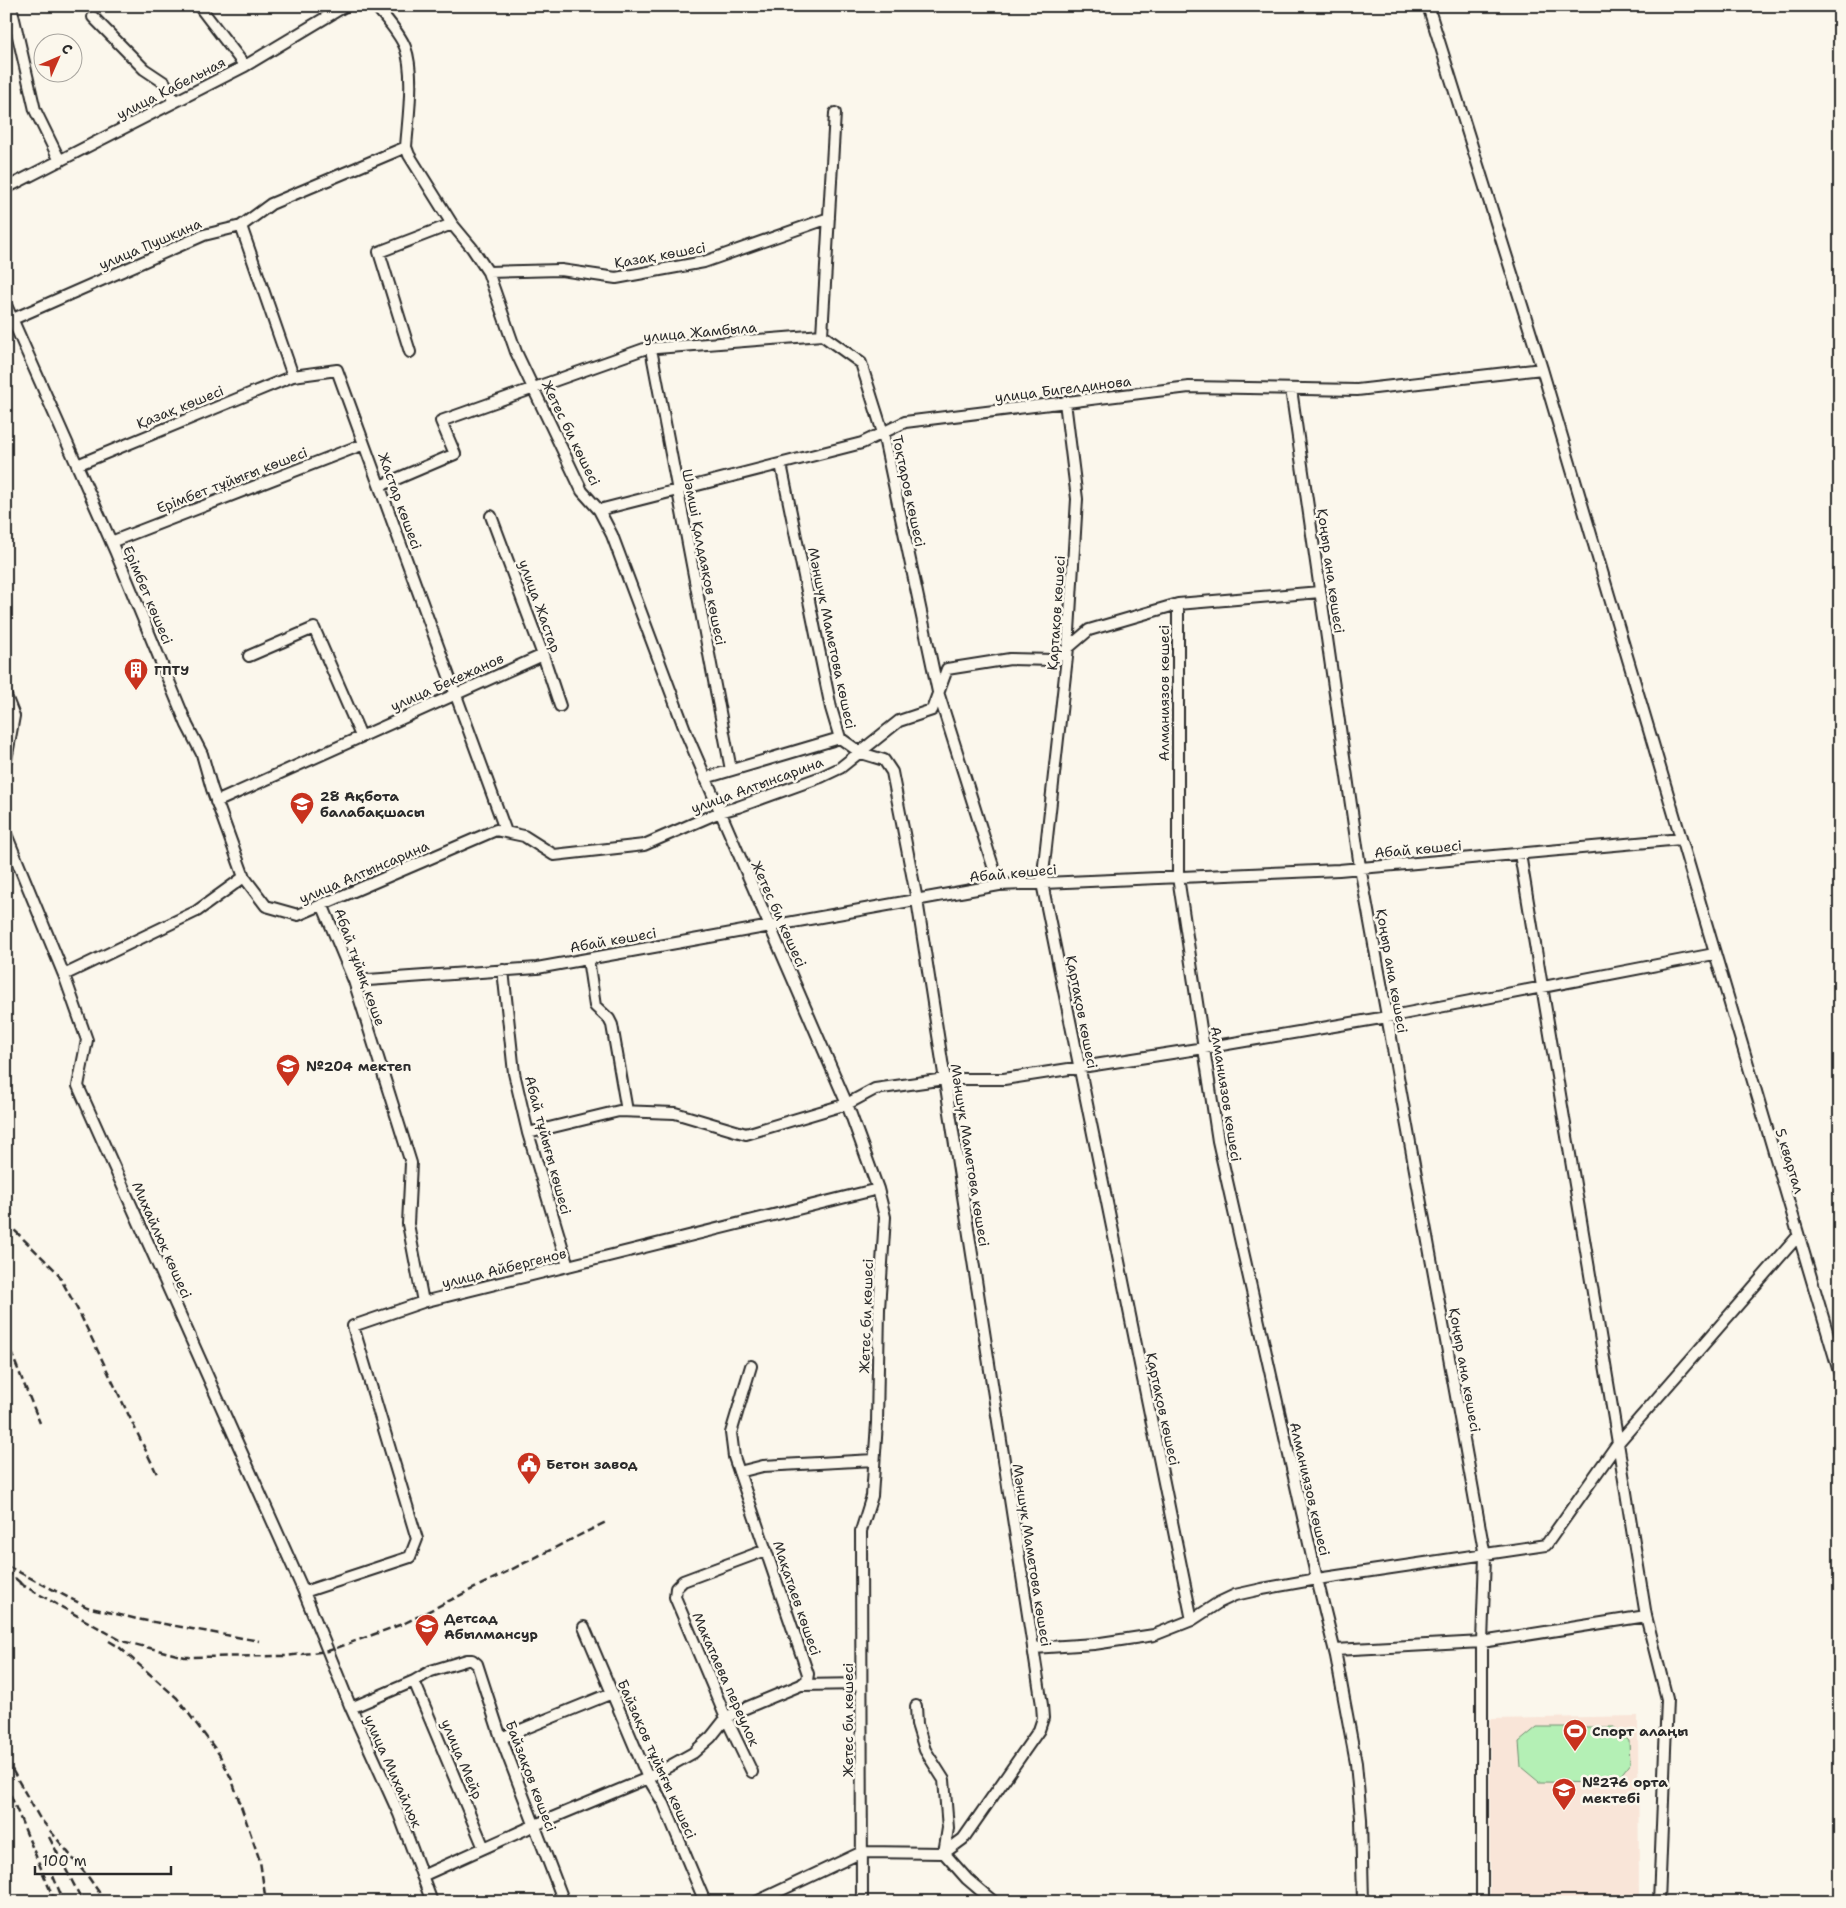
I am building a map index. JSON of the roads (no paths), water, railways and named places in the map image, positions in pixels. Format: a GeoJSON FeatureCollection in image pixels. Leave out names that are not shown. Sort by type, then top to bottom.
{"type":"FeatureCollection","features":[{"type":"Feature","properties":{"kind":"street"},"geometry":{"type":"LineString","coordinates":[[11,6],[36,110],[60,161]]}},
{"type":"Feature","properties":{"kind":"street"},"geometry":{"type":"LineString","coordinates":[[200,6],[245,66]]}},
{"type":"Feature","properties":{"kind":"street","name":"улица Кабельная"},"geometry":{"type":"LineString","coordinates":[[6,188],[245,66],[345,6]]}},
{"type":"Feature","properties":{"kind":"street"},"geometry":{"type":"LineString","coordinates":[[376,6],[393,27],[405,48],[410,77],[406,147]]}},
{"type":"Feature","properties":{"kind":"street","name":"5 квартал"},"geometry":{"type":"LineString","coordinates":[[1428,6],[1542,369],[1840,1375]]}},
{"type":"Feature","properties":{"kind":"street"},"geometry":{"type":"LineString","coordinates":[[93,17],[144,70],[165,83],[174,102]]}},
{"type":"Feature","properties":{"kind":"street"},"geometry":{"type":"LineString","coordinates":[[822,335],[835,113]]}},
{"type":"Feature","properties":{"kind":"street","name":"Жетес би көшесі"},"geometry":{"type":"LineString","coordinates":[[406,147],[409,155],[452,224],[472,248],[488,272],[516,352],[582,492],[599,510],[612,535],[687,735],[847,1104],[878,1189],[885,1217],[878,1309],[877,1423],[872,1496],[861,1531],[862,1902]]}},
{"type":"Feature","properties":{"kind":"street","name":"улица Пушкина"},"geometry":{"type":"LineString","coordinates":[[13,319],[204,235],[241,226],[270,204],[406,147]]}},
{"type":"Feature","properties":{"kind":"street","name":"Қазақ көшесі"},"geometry":{"type":"LineString","coordinates":[[488,272],[561,270],[616,278],[704,262],[829,218]]}},
{"type":"Feature","properties":{"kind":"street"},"geometry":{"type":"LineString","coordinates":[[410,352],[379,252],[452,224]]}},
{"type":"Feature","properties":{"kind":"street"},"geometry":{"type":"LineString","coordinates":[[241,226],[293,376]]}},
{"type":"Feature","properties":{"kind":"street","name":"Ерімбет көшесі"},"geometry":{"type":"LineString","coordinates":[[6,305],[111,542],[187,724],[202,754],[216,802],[244,877]]}},
{"type":"Feature","properties":{"kind":"street","name":"улица Жамбыла"},"geometry":{"type":"LineString","coordinates":[[380,486],[455,454],[441,421],[644,349],[822,335]]}},
{"type":"Feature","properties":{"kind":"street","name":"Тоқтаров көшесі"},"geometry":{"type":"LineString","coordinates":[[822,335],[861,363],[883,433],[938,692],[999,885]]}},
{"type":"Feature","properties":{"kind":"street","name":"Шәмші Қалдаяқов көшесі"},"geometry":{"type":"LineString","coordinates":[[651,349],[731,770]]}},
{"type":"Feature","properties":{"kind":"street","name":"улица Бигелдинова"},"geometry":{"type":"LineString","coordinates":[[599,510],[862,443],[905,422],[1190,386],[1357,390],[1542,369]]}},
{"type":"Feature","properties":{"kind":"street","name":"Жастар көшесі"},"geometry":{"type":"LineString","coordinates":[[293,376],[337,370],[506,832]]}},
{"type":"Feature","properties":{"kind":"street","name":"Қазақ көшесі"},"geometry":{"type":"LineString","coordinates":[[77,465],[293,376]]}},
{"type":"Feature","properties":{"kind":"street","name":"Қоңыр ана көшесі"},"geometry":{"type":"LineString","coordinates":[[1291,389],[1360,867],[1485,1556],[1482,1642],[1482,1902]]}},
{"type":"Feature","properties":{"kind":"street","name":"Қартақов көшесі"},"geometry":{"type":"LineString","coordinates":[[1065,402],[1078,498],[1068,648],[1042,883],[1192,1620]]}},
{"type":"Feature","properties":{"kind":"street","name":"Ерімбет тұйығы көшесі"},"geometry":{"type":"LineString","coordinates":[[111,542],[364,444]]}},
{"type":"Feature","properties":{"kind":"street","name":"Мәншүк Маметова көшесі"},"geometry":{"type":"LineString","coordinates":[[780,464],[831,708],[840,738],[861,753],[884,760],[892,772],[917,900],[1042,1705],[1043,1718],[1040,1730],[964,1838],[944,1853]]}},
{"type":"Feature","properties":{"kind":"street","name":"улица Жастар"},"geometry":{"type":"LineString","coordinates":[[491,516],[544,654],[560,706]]}},
{"type":"Feature","properties":{"kind":"street","name":"улица Алтынсарина"},"geometry":{"type":"LineString","coordinates":[[244,877],[266,906],[298,914],[496,830],[524,836],[554,855],[644,845],[720,812],[738,808],[840,768],[899,722],[932,710],[947,669],[1010,660],[1054,660],[1089,630],[1178,604],[1320,592]]}},
{"type":"Feature","properties":{"kind":"street","name":"Алманиязов көшесі"},"geometry":{"type":"LineString","coordinates":[[1178,604],[1178,877],[1218,1141],[1317,1579],[1335,1650],[1356,1763],[1361,1819],[1363,1902]]}},
{"type":"Feature","properties":{"kind":"street"},"geometry":{"type":"LineString","coordinates":[[249,656],[314,628],[361,736]]}},
{"type":"Feature","properties":{"kind":"street","name":"улица Бекежанов"},"geometry":{"type":"LineString","coordinates":[[216,802],[544,654]]}},
{"type":"Feature","properties":{"kind":"street"},"geometry":{"type":"LineString","coordinates":[[6,696],[14,716],[6,760]]}},
{"type":"Feature","properties":{"kind":"street"},"geometry":{"type":"LineString","coordinates":[[705,778],[840,738]]}},
{"type":"Feature","properties":{"kind":"street","name":"Михайлюк көшесі"},"geometry":{"type":"LineString","coordinates":[[6,834],[64,975],[87,1040],[78,1086],[304,1592],[328,1651]]}},
{"type":"Feature","properties":{"kind":"street","name":"Абай көшесі"},"geometry":{"type":"LineString","coordinates":[[354,981],[537,968],[999,885],[1339,870],[1681,839]]}},
{"type":"Feature","properties":{"kind":"street"},"geometry":{"type":"LineString","coordinates":[[1520,854],[1646,1616],[1667,1699],[1660,1902]]}},
{"type":"Feature","properties":{"kind":"street"},"geometry":{"type":"LineString","coordinates":[[64,975],[196,911],[244,877]]}},
{"type":"Feature","properties":{"kind":"street","name":"Абай тұйық көше"},"geometry":{"type":"LineString","coordinates":[[322,904],[354,981],[411,1164],[408,1224],[423,1302]]}},
{"type":"Feature","properties":{"kind":"street"},"geometry":{"type":"LineString","coordinates":[[528,1133],[619,1111],[627,1111],[675,1113],[746,1134],[847,1104],[875,1089],[945,1079],[1004,1079],[1204,1048],[1386,1017],[1714,954]]}},
{"type":"Feature","properties":{"kind":"street"},"geometry":{"type":"LineString","coordinates":[[588,959],[595,1006],[609,1019],[612,1025],[627,1111]]}},
{"type":"Feature","properties":{"kind":"street","name":"Абай тұйығы көшесі"},"geometry":{"type":"LineString","coordinates":[[503,970],[514,1073],[528,1133],[568,1266]]}},
{"type":"Feature","properties":{"kind":"street","name":"улица Айбергенов"},"geometry":{"type":"LineString","coordinates":[[304,1592],[410,1557],[417,1538],[353,1326],[423,1302],[878,1189]]}},
{"type":"Feature","properties":{"kind":"street"},"geometry":{"type":"LineString","coordinates":[[1033,1648],[1094,1644],[1154,1635],[1192,1620],[1218,1603],[1235,1595],[1317,1579],[1485,1556],[1546,1545],[1618,1443],[1798,1236]]}},
{"type":"Feature","properties":{"kind":"street","name":"Мақатаев көшесі"},"geometry":{"type":"LineString","coordinates":[[751,1366],[732,1433],[734,1457],[808,1674],[807,1680],[801,1685]]}},
{"type":"Feature","properties":{"kind":"street"},"geometry":{"type":"LineString","coordinates":[[739,1472],[763,1466],[874,1460]]}},
{"type":"Feature","properties":{"kind":"street","name":"Макатаева переулок"},"geometry":{"type":"LineString","coordinates":[[752,1772],[726,1718],[675,1597],[676,1588],[683,1581],[766,1550]]}},
{"type":"Feature","properties":{"kind":"street"},"geometry":{"type":"LineString","coordinates":[[1335,1650],[1482,1642],[1646,1616]]}},
{"type":"Feature","properties":{"kind":"street","name":"Байзақов тұйығы көшесі"},"geometry":{"type":"LineString","coordinates":[[584,1627],[648,1778],[664,1804],[705,1902]]}},
{"type":"Feature","properties":{"kind":"street","name":"улица Михайлюк"},"geometry":{"type":"LineString","coordinates":[[328,1651],[351,1708],[399,1814],[432,1902]]}},
{"type":"Feature","properties":{"kind":"street","name":"Байзақов көшесі"},"geometry":{"type":"LineString","coordinates":[[414,1681],[432,1671],[467,1660],[472,1660],[477,1664],[501,1738],[564,1902]]}},
{"type":"Feature","properties":{"kind":"street"},"geometry":{"type":"LineString","coordinates":[[351,1708],[414,1681]]}},
{"type":"Feature","properties":{"kind":"street","name":"улица Мейр"},"geometry":{"type":"LineString","coordinates":[[414,1681],[484,1848]]}},
{"type":"Feature","properties":{"kind":"street"},"geometry":{"type":"LineString","coordinates":[[422,1876],[535,1825],[648,1778],[693,1753],[711,1737],[726,1718],[736,1712],[801,1685],[861,1684]]}},
{"type":"Feature","properties":{"kind":"street"},"geometry":{"type":"LineString","coordinates":[[501,1738],[612,1693]]}},
{"type":"Feature","properties":{"kind":"street"},"geometry":{"type":"LineString","coordinates":[[916,1706],[917,1724],[925,1750],[944,1780],[948,1828],[944,1853]]}},
{"type":"Feature","properties":{"kind":"street"},"geometry":{"type":"LineString","coordinates":[[756,1902],[862,1852],[944,1853],[967,1879],[994,1902]]}},
{"type":"Feature","properties":{"kind":"railway"},"geometry":{"type":"LineString","coordinates":[[6,1222],[57,1272],[80,1314],[158,1476]]}},
{"type":"Feature","properties":{"kind":"railway"},"geometry":{"type":"LineString","coordinates":[[6,1340],[40,1423]]}},
{"type":"Feature","properties":{"kind":"railway"},"geometry":{"type":"LineString","coordinates":[[19,1583],[122,1641],[185,1657],[286,1656],[328,1651],[405,1623],[606,1522]]}},
{"type":"Feature","properties":{"kind":"railway"},"geometry":{"type":"LineString","coordinates":[[7,1566],[87,1607],[137,1619],[259,1641]]}},
{"type":"Feature","properties":{"kind":"railway"},"geometry":{"type":"LineString","coordinates":[[6,1570],[25,1587]]}},
{"type":"Feature","properties":{"kind":"railway"},"geometry":{"type":"LineString","coordinates":[[109,1641],[119,1647],[177,1698],[219,1754],[232,1780],[260,1861],[266,1902]]}},
{"type":"Feature","properties":{"kind":"railway"},"geometry":{"type":"LineString","coordinates":[[6,1759],[39,1817],[89,1878],[106,1902]]}},
{"type":"Feature","properties":{"kind":"railway"},"geometry":{"type":"LineString","coordinates":[[6,1784],[55,1902]]}},
{"type":"Feature","properties":{"kind":"railway"},"geometry":{"type":"LineString","coordinates":[[49,1837],[83,1902]]}},
{"type":"Feature","properties":{"kind":"railway"},"geometry":{"type":"LineString","coordinates":[[53,1876],[64,1902]]}},
{"type":"Feature","properties":{"kind":"place","name":"ГПТУ"},"geometry":{"type":"Point","coordinates":[136,691]}},
{"type":"Feature","properties":{"kind":"place","name":"28 Ақбота балабақшасы"},"geometry":{"type":"Point","coordinates":[302,825]}},
{"type":"Feature","properties":{"kind":"place","name":"№204 мектеп"},"geometry":{"type":"Point","coordinates":[288,1087]}},
{"type":"Feature","properties":{"kind":"place","name":"Бетон завод"},"geometry":{"type":"Point","coordinates":[529,1485]}},
{"type":"Feature","properties":{"kind":"place","name":"Детсад Абылмансур"},"geometry":{"type":"Point","coordinates":[427,1647]}},
{"type":"Feature","properties":{"kind":"place","name":"Спорт алаңы"},"geometry":{"type":"Point","coordinates":[1575,1752]}},
{"type":"Feature","properties":{"kind":"place","name":"№276 орта мектебі"},"geometry":{"type":"Point","coordinates":[1564,1811]}}]}
